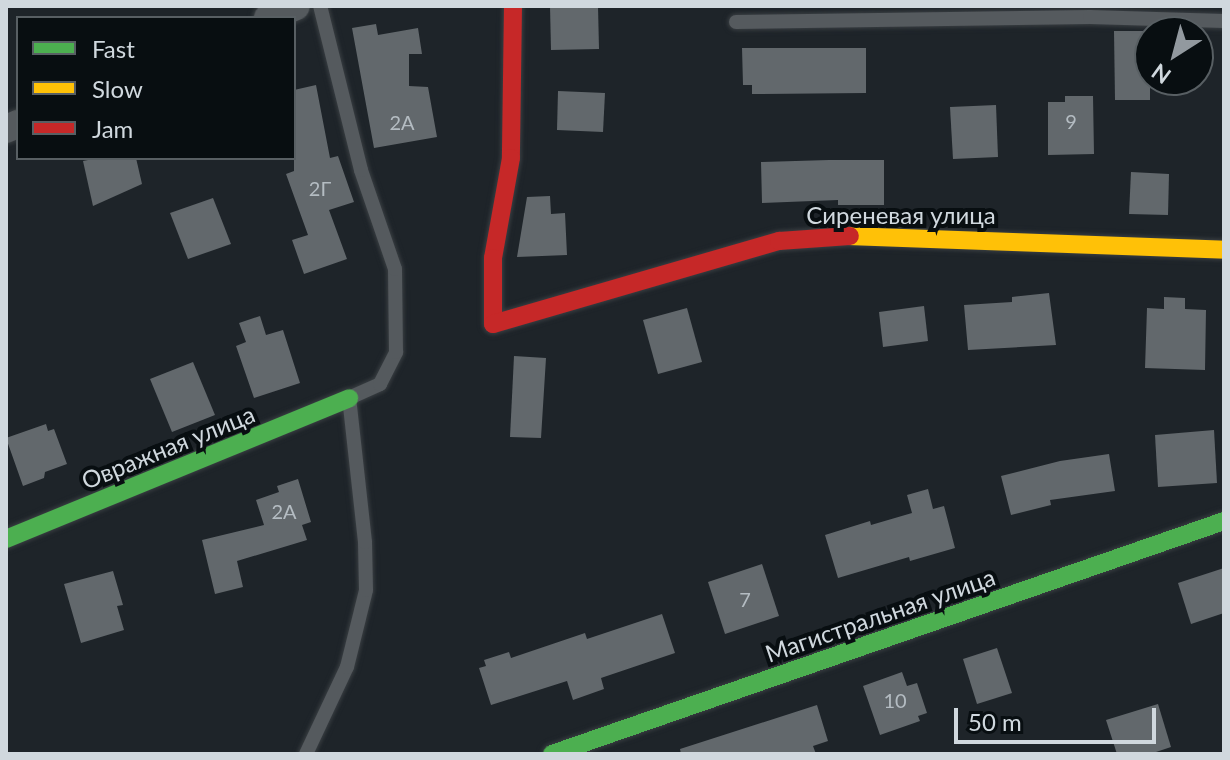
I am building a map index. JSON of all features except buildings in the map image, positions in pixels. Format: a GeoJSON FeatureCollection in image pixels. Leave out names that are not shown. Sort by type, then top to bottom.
{"type":"FeatureCollection","features":[{"type":"Feature","properties":{"kind":"street"},"geometry":{"type":"LineString","coordinates":[[273,16],[296,6]]}},
{"type":"Feature","properties":{"kind":"street","name":"Сиреневая улица"},"geometry":{"type":"LineString","coordinates":[[513,6],[511,158],[493,258],[493,324],[779,241],[829,235],[1224,250]]}},
{"type":"Feature","properties":{"kind":"street","name":"Овражная улица"},"geometry":{"type":"LineString","coordinates":[[6,539],[349,398]]}},
{"type":"Feature","properties":{"kind":"street","name":"Магистральная улица"},"geometry":{"type":"LineString","coordinates":[[552,754],[1224,521]]}},
{"type":"Feature","properties":{"kind":"lane"},"geometry":{"type":"LineString","coordinates":[[306,754],[347,667],[366,590],[365,542],[349,398],[380,384],[396,352],[395,269],[361,170],[320,6]]}},
{"type":"Feature","properties":{"kind":"lane"},"geometry":{"type":"LineString","coordinates":[[736,22],[1090,17],[1224,21]]}},
{"type":"Feature","properties":{"kind":"traffic: fast"},"geometry":{"type":"LineString","coordinates":[[6,539],[349,398]]}},
{"type":"Feature","properties":{"kind":"traffic: fast"},"geometry":{"type":"LineString","coordinates":[[552,754],[1224,521]]}},
{"type":"Feature","properties":{"kind":"traffic: slow"},"geometry":{"type":"LineString","coordinates":[[850,236],[1224,250]]}},
{"type":"Feature","properties":{"kind":"traffic: jam"},"geometry":{"type":"LineString","coordinates":[[513,6],[511,158],[493,258],[493,324],[779,241],[850,236]]}}]}
